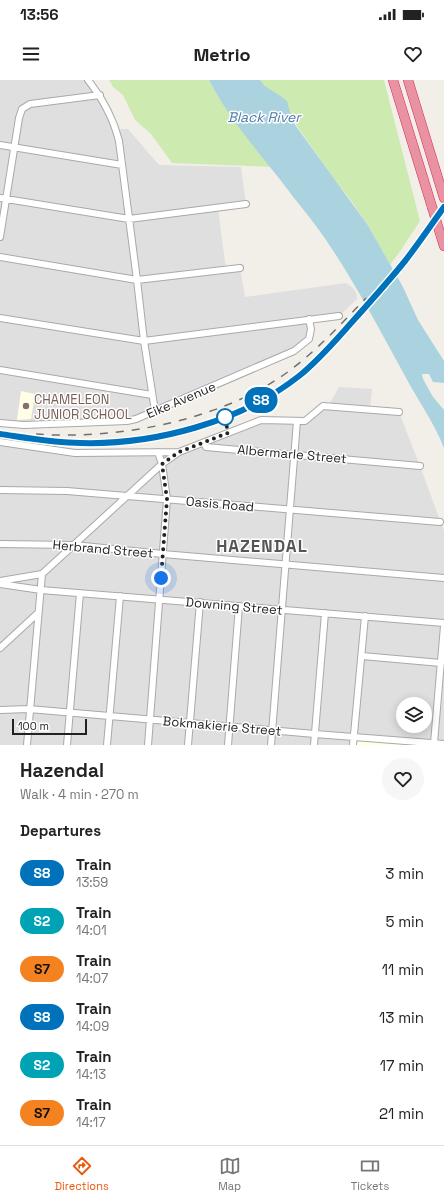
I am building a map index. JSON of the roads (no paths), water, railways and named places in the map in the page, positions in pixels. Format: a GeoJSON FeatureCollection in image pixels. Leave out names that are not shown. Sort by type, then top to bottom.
{"type":"FeatureCollection","features":[{"type":"Feature","properties":{"kind":"highway"},"geometry":{"type":"LineString","coordinates":[[393,80],[444,246]]}},
{"type":"Feature","properties":{"kind":"highway"},"geometry":{"type":"LineString","coordinates":[[408,80],[443,195]]}},
{"type":"Feature","properties":{"kind":"street"},"geometry":{"type":"LineString","coordinates":[[88,80],[100,95],[116,129],[122,165],[144,341],[155,411]]}},
{"type":"Feature","properties":{"kind":"street"},"geometry":{"type":"LineString","coordinates":[[0,237],[3,198],[20,112],[30,104],[100,95]]}},
{"type":"Feature","properties":{"kind":"street"},"geometry":{"type":"LineString","coordinates":[[0,145],[122,165]]}},
{"type":"Feature","properties":{"kind":"street"},"geometry":{"type":"LineString","coordinates":[[3,198],[129,219],[246,204]]}},
{"type":"Feature","properties":{"kind":"street"},"geometry":{"type":"LineString","coordinates":[[0,258],[137,280],[240,268]]}},
{"type":"Feature","properties":{"kind":"street"},"geometry":{"type":"LineString","coordinates":[[0,318],[144,341],[339,316]]}},
{"type":"Feature","properties":{"kind":"street","name":"Eike Avenue"},"geometry":{"type":"LineString","coordinates":[[0,423],[19,425],[127,421],[155,411],[294,351],[309,339],[311,329],[309,320]]}},
{"type":"Feature","properties":{"kind":"street"},"geometry":{"type":"LineString","coordinates":[[0,370],[152,395]]}},
{"type":"Feature","properties":{"kind":"street"},"geometry":{"type":"LineString","coordinates":[[0,583],[42,574],[162,464],[179,452],[261,420],[305,421],[319,408],[328,406],[399,412]]}},
{"type":"Feature","properties":{"kind":"street"},"geometry":{"type":"LineString","coordinates":[[271,745],[297,421]]}},
{"type":"Feature","properties":{"kind":"street"},"geometry":{"type":"LineString","coordinates":[[0,442],[75,453],[179,452]]}},
{"type":"Feature","properties":{"kind":"street","name":"Albermarle Street"},"geometry":{"type":"LineString","coordinates":[[204,443],[206,447],[420,466]]}},
{"type":"Feature","properties":{"kind":"street"},"geometry":{"type":"LineString","coordinates":[[148,745],[167,499],[162,464],[158,452]]}},
{"type":"Feature","properties":{"kind":"street","name":"Oasis Road"},"geometry":{"type":"LineString","coordinates":[[0,490],[67,491],[128,495],[440,522]]}},
{"type":"Feature","properties":{"kind":"street","name":"Herbrand Street"},"geometry":{"type":"LineString","coordinates":[[0,544],[74,545],[444,578]]}},
{"type":"Feature","properties":{"kind":"street"},"geometry":{"type":"LineString","coordinates":[[27,745],[42,574]]}},
{"type":"Feature","properties":{"kind":"street","name":"Downing Street"},"geometry":{"type":"LineString","coordinates":[[0,583],[41,590],[200,602],[444,624]]}},
{"type":"Feature","properties":{"kind":"street"},"geometry":{"type":"LineString","coordinates":[[67,745],[80,593]]}},
{"type":"Feature","properties":{"kind":"street"},"geometry":{"type":"LineString","coordinates":[[107,745],[120,596]]}},
{"type":"Feature","properties":{"kind":"street"},"geometry":{"type":"LineString","coordinates":[[188,745],[200,602]]}},
{"type":"Feature","properties":{"kind":"street"},"geometry":{"type":"LineString","coordinates":[[228,745],[239,606]]}},
{"type":"Feature","properties":{"kind":"street"},"geometry":{"type":"LineString","coordinates":[[0,648],[38,613]]}},
{"type":"Feature","properties":{"kind":"street"},"geometry":{"type":"LineString","coordinates":[[314,745],[325,613]]}},
{"type":"Feature","properties":{"kind":"street"},"geometry":{"type":"LineString","coordinates":[[353,745],[365,616]]}},
{"type":"Feature","properties":{"kind":"street"},"geometry":{"type":"LineString","coordinates":[[434,743],[444,624]]}},
{"type":"Feature","properties":{"kind":"street"},"geometry":{"type":"LineString","coordinates":[[362,656],[441,663]]}},
{"type":"Feature","properties":{"kind":"street","name":"Bokmakierie Street"},"geometry":{"type":"LineString","coordinates":[[0,710],[29,709],[109,717],[444,744]]}},
{"type":"Feature","properties":{"kind":"water","name":"Black River"},"geometry":{"type":"Polygon","coordinates":[[[209,80],[260,80],[265,86],[287,101],[293,122],[367,224],[403,287],[418,320],[444,361],[444,383],[433,382],[429,374],[422,374],[423,379],[433,397],[444,410],[444,448],[431,421],[371,313],[334,252],[310,218],[227,111],[209,80]]]}},
{"type":"Feature","properties":{"kind":"railway"},"geometry":{"type":"LineString","coordinates":[[0,434],[45,441],[72,443],[131,441],[161,437],[190,430],[246,409],[297,378],[326,352],[388,280],[444,207]]}},
{"type":"Feature","properties":{"kind":"railway"},"geometry":{"type":"LineString","coordinates":[[36,434],[98,434],[130,431],[194,417],[224,406],[253,393],[291,370],[324,341],[366,298]]}},
{"type":"Feature","properties":{"kind":"train","name":"S8"},"geometry":{"type":"LineString","coordinates":[[0,434],[44,441],[71,443],[113,443],[139,440],[173,434],[205,424],[265,398],[298,377],[326,351],[398,269],[444,207]]}},
{"type":"Feature","properties":{"kind":"place","name":"CHAMELEON JUNIOR SCHOOL"},"geometry":{"type":"Point","coordinates":[26,406]}},
{"type":"Feature","properties":{"kind":"district","name":"HAZENDAL"},"geometry":{"type":"Point","coordinates":[262,546]}}]}
